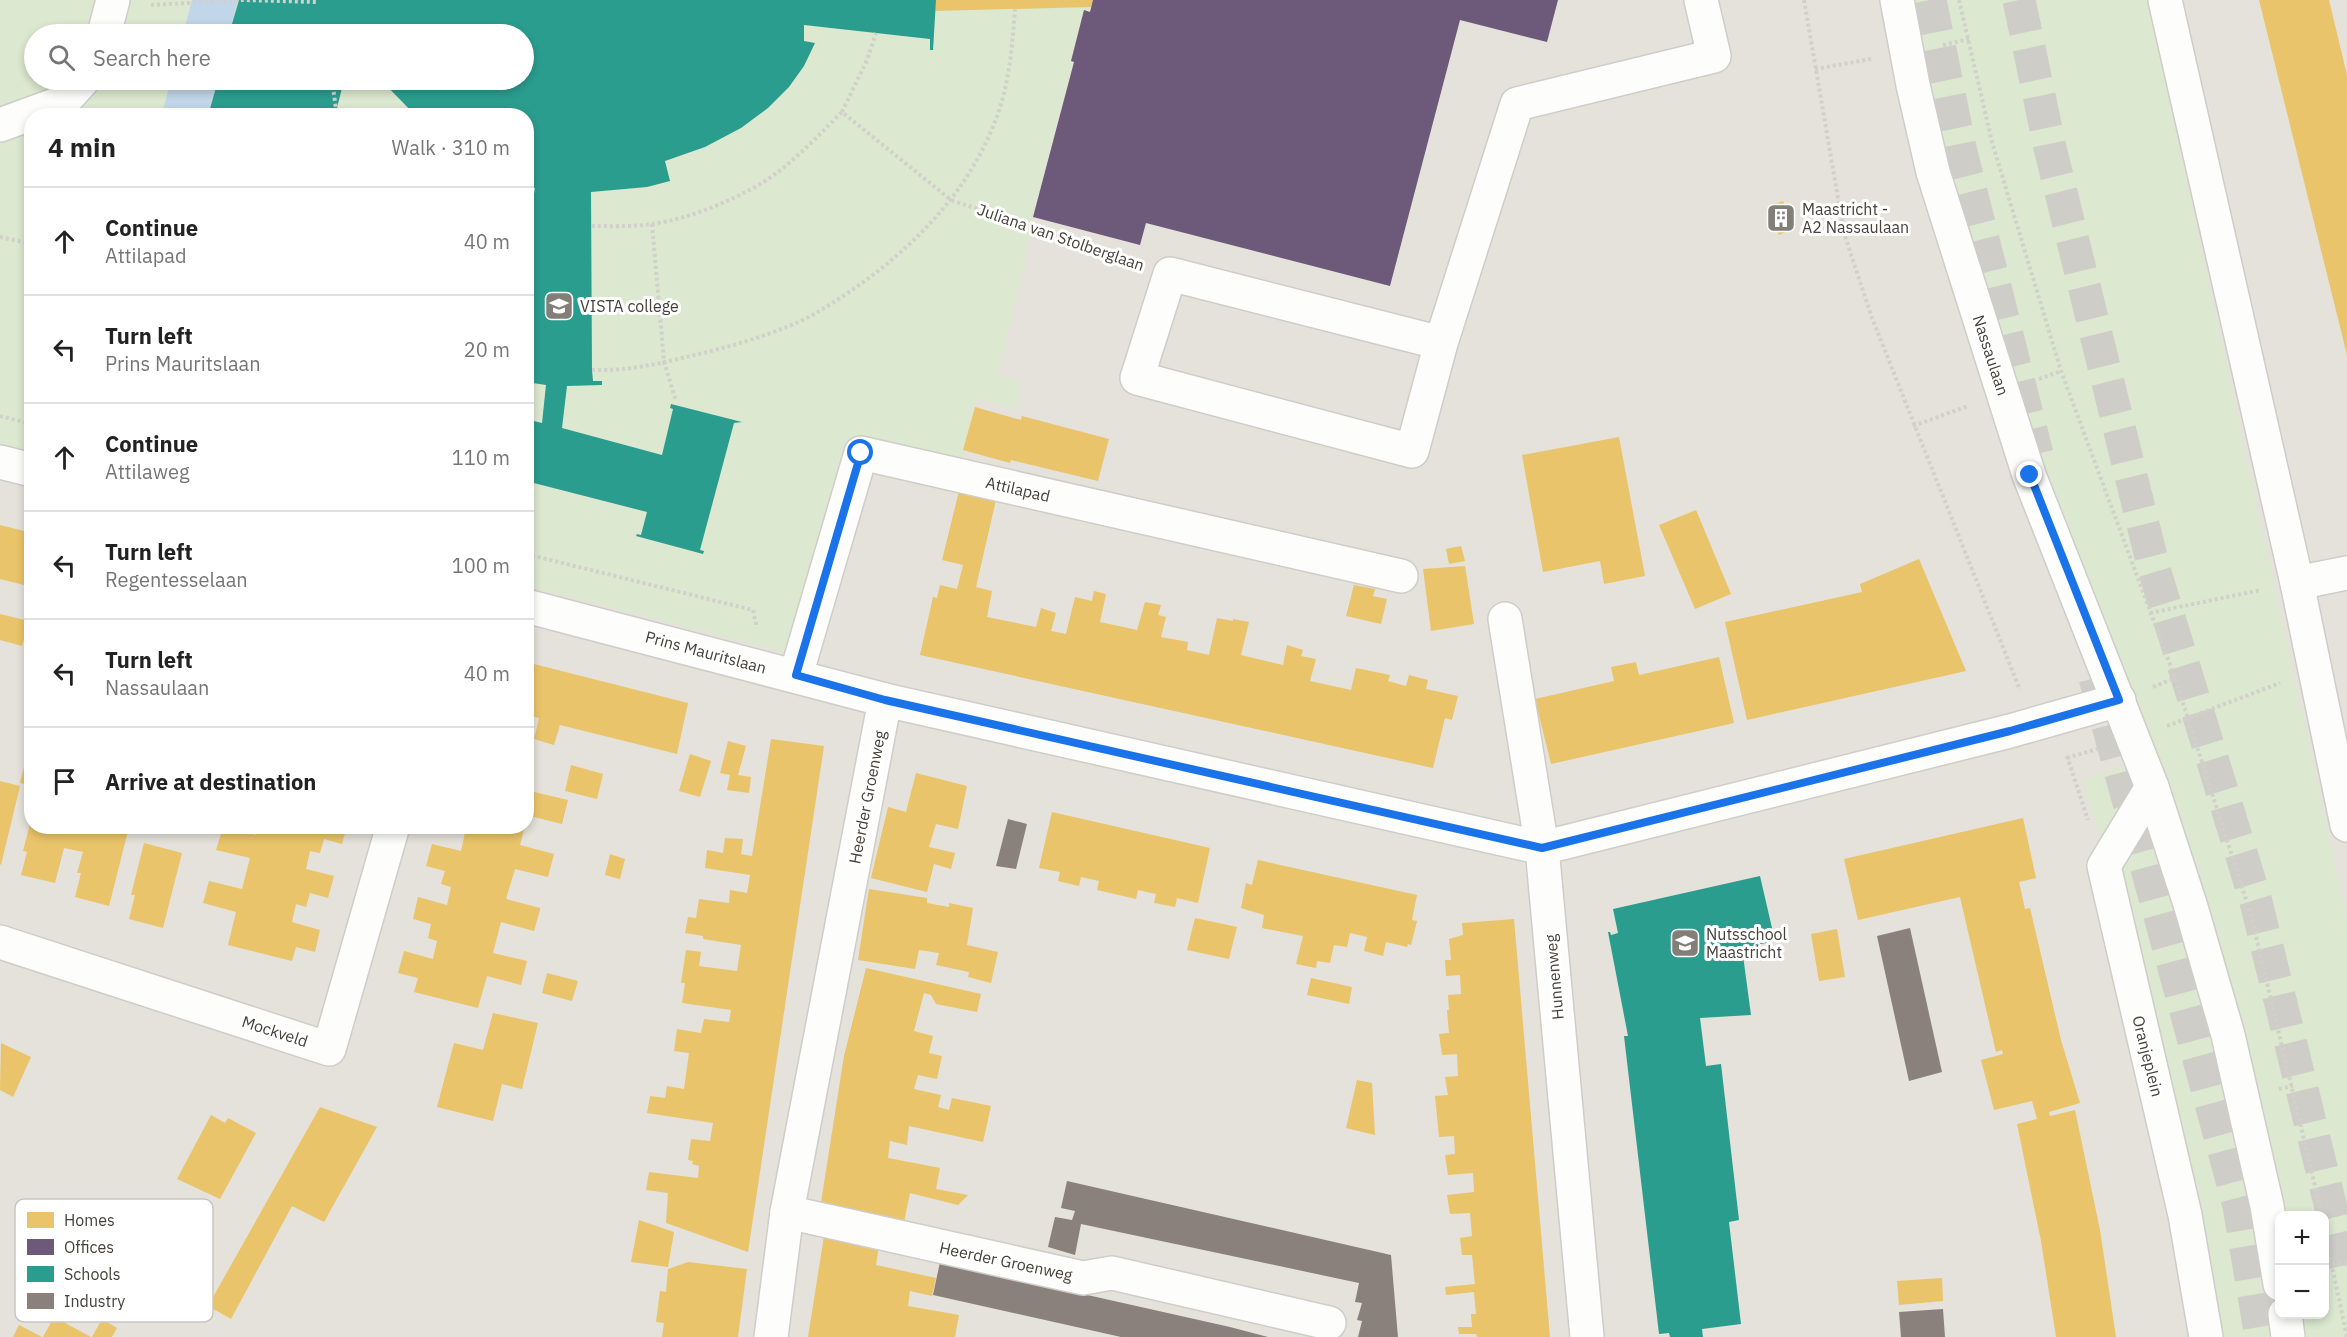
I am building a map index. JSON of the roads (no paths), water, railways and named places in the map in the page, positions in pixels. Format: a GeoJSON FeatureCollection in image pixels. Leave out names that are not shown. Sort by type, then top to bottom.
{"type":"FeatureCollection","features":[{"type":"Feature","properties":{"kind":"street"},"geometry":{"type":"LineString","coordinates":[[107,24],[113,0]]}},
{"type":"Feature","properties":{"kind":"street"},"geometry":{"type":"LineString","coordinates":[[1441,343],[1170,274],[1137,378],[1412,451],[1441,343],[1517,104],[1714,56],[1701,0]]}},
{"type":"Feature","properties":{"kind":"street","name":"Nassaulaan"},"geometry":{"type":"LineString","coordinates":[[1897,0],[1933,172],[1992,360],[2030,475],[2119,700]]}},
{"type":"Feature","properties":{"kind":"street"},"geometry":{"type":"LineString","coordinates":[[2165,0],[2297,583],[2347,825]]}},
{"type":"Feature","properties":{"kind":"street"},"geometry":{"type":"LineString","coordinates":[[47,108],[63,102],[74,90]]}},
{"type":"Feature","properties":{"kind":"street"},"geometry":{"type":"LineString","coordinates":[[0,125],[24,116]]}},
{"type":"Feature","properties":{"kind":"street","name":"Attilapad"},"geometry":{"type":"LineString","coordinates":[[796,675],[861,453],[1401,576]]}},
{"type":"Feature","properties":{"kind":"street"},"geometry":{"type":"LineString","coordinates":[[0,462],[24,468]]}},
{"type":"Feature","properties":{"kind":"street"},"geometry":{"type":"LineString","coordinates":[[2297,583],[2347,573]]}},
{"type":"Feature","properties":{"kind":"street","name":"Prins Mauritslaan"},"geometry":{"type":"LineString","coordinates":[[534,608],[885,700],[1542,848]]}},
{"type":"Feature","properties":{"kind":"street","name":"Hunnenweg"},"geometry":{"type":"LineString","coordinates":[[1505,619],[1542,848],[1587,1337]]}},
{"type":"Feature","properties":{"kind":"street","name":"Heerder Groenweg"},"geometry":{"type":"LineString","coordinates":[[771,1337],[787,1212],[885,700]]}},
{"type":"Feature","properties":{"kind":"street"},"geometry":{"type":"LineString","coordinates":[[1542,848],[2119,700],[2152,787],[2191,907],[2228,1035],[2266,1206],[2277,1265]]}},
{"type":"Feature","properties":{"kind":"street","name":"Oranjeplein"},"geometry":{"type":"LineString","coordinates":[[2152,787],[2104,866],[2185,1215],[2206,1337]]}},
{"type":"Feature","properties":{"kind":"street","name":"Mockveld"},"geometry":{"type":"LineString","coordinates":[[0,942],[330,1049],[391,834]]}},
{"type":"Feature","properties":{"kind":"street","name":"Heerder Groenweg"},"geometry":{"type":"LineString","coordinates":[[787,1212],[1083,1278],[1112,1273],[1329,1323]]}},
{"type":"Feature","properties":{"kind":"street"},"geometry":{"type":"LineString","coordinates":[[2286,1319],[2288,1337]]}},
{"type":"Feature","properties":{"kind":"water"},"geometry":{"type":"Polygon","coordinates":[[[192,0],[238,0],[232,24],[186,24],[192,0]]]}},
{"type":"Feature","properties":{"kind":"water"},"geometry":{"type":"Polygon","coordinates":[[[168,90],[215,90],[210,108],[164,108],[168,90]]]}},
{"type":"Feature","properties":{"kind":"tunnel"},"geometry":{"type":"LineString","coordinates":[[1930,0],[1960,148],[2037,454]]}},
{"type":"Feature","properties":{"kind":"tunnel"},"geometry":{"type":"LineString","coordinates":[[2019,0],[2050,148],[2154,569],[2256,902],[2347,1273]]}},
{"type":"Feature","properties":{"kind":"tunnel"},"geometry":{"type":"LineString","coordinates":[[2095,678],[2239,1206],[2261,1337]]}},
{"type":"Feature","properties":{"kind":"place","name":"Maastricht - A2 Nassaulaan"},"geometry":{"type":"Point","coordinates":[1781,218]}},
{"type":"Feature","properties":{"kind":"place","name":"VISTA college"},"geometry":{"type":"Point","coordinates":[559,306]}},
{"type":"Feature","properties":{"kind":"place","name":"Nutsschool Maastricht"},"geometry":{"type":"Point","coordinates":[1685,943]}}]}
